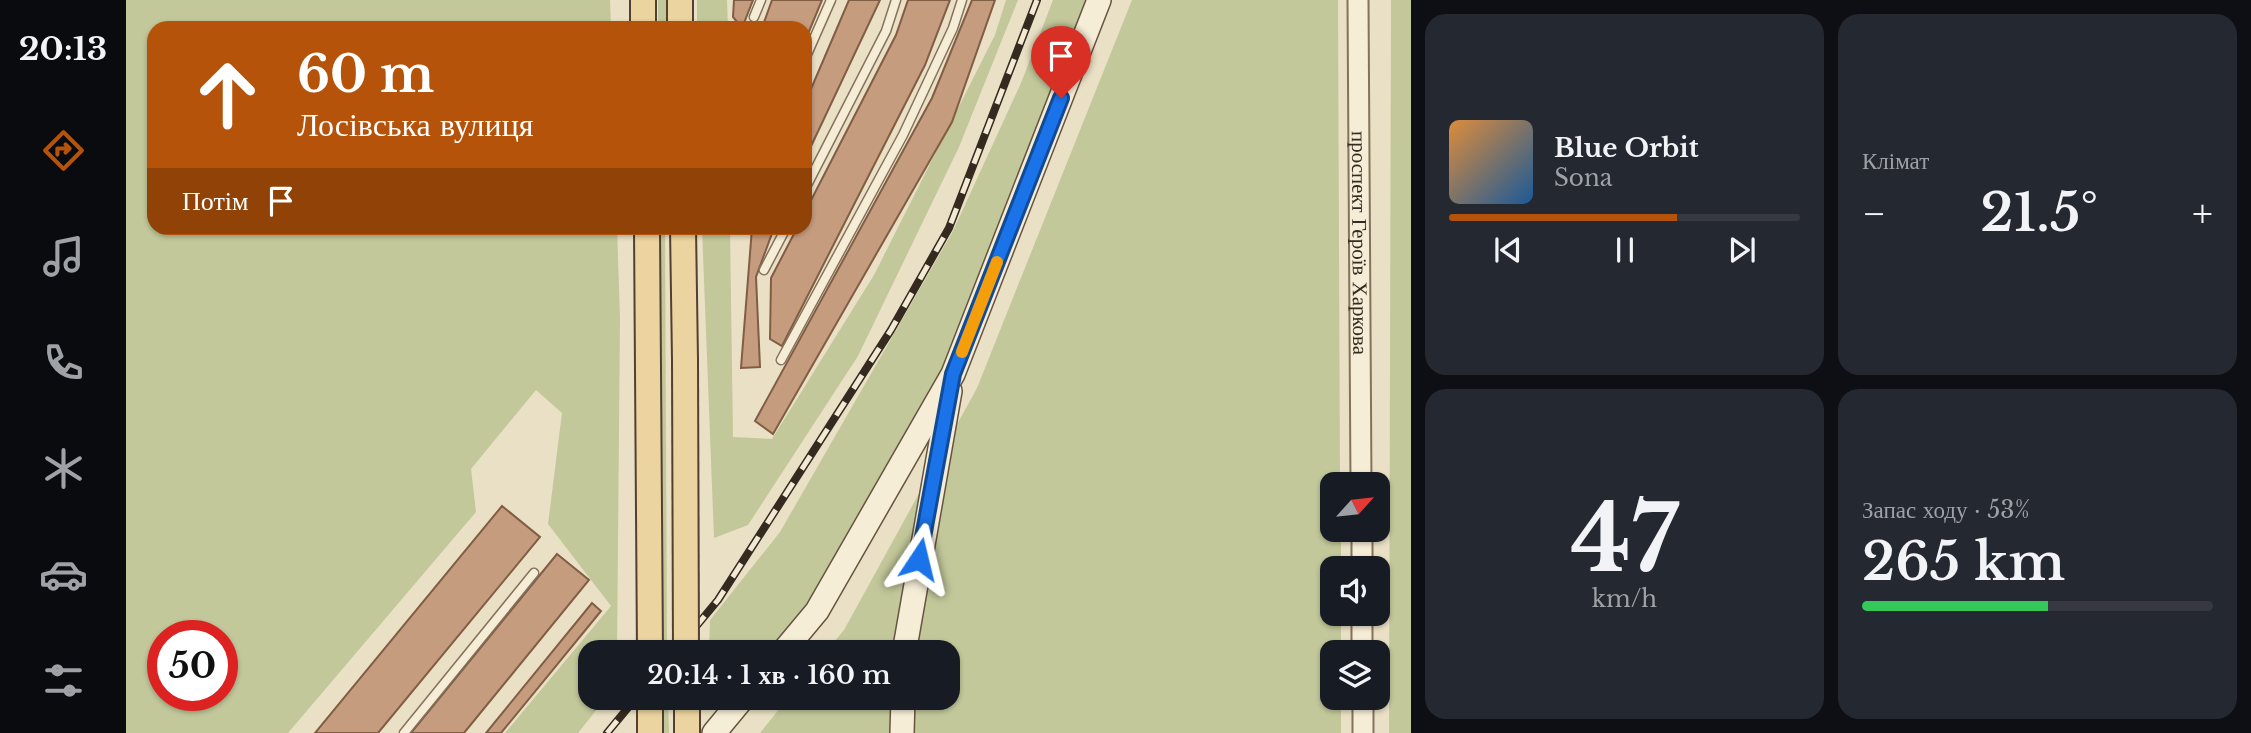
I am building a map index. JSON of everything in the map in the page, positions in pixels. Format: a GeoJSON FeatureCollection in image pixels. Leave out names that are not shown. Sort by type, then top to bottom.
{"type":"FeatureCollection","features":[{"type":"Feature","properties":{"kind":"main road"},"geometry":{"type":"LineString","coordinates":[[643,0],[643,21]]}},
{"type":"Feature","properties":{"kind":"main road"},"geometry":{"type":"LineString","coordinates":[[680,0],[680,21]]}},
{"type":"Feature","properties":{"kind":"main road"},"geometry":{"type":"LineString","coordinates":[[793,640],[817,611],[953,374],[1099,0]]}},
{"type":"Feature","properties":{"kind":"main road"},"geometry":{"type":"LineString","coordinates":[[647,235],[650,640]]}},
{"type":"Feature","properties":{"kind":"main road"},"geometry":{"type":"LineString","coordinates":[[683,235],[687,640]]}},
{"type":"Feature","properties":{"kind":"main road"},"geometry":{"type":"LineString","coordinates":[[906,640],[953,374]]}},
{"type":"Feature","properties":{"kind":"main road"},"geometry":{"type":"LineString","coordinates":[[650,710],[650,733]]}},
{"type":"Feature","properties":{"kind":"main road"},"geometry":{"type":"LineString","coordinates":[[687,710],[687,733]]}},
{"type":"Feature","properties":{"kind":"main road"},"geometry":{"type":"LineString","coordinates":[[714,733],[733,710]]}},
{"type":"Feature","properties":{"kind":"main road"},"geometry":{"type":"LineString","coordinates":[[902,733],[903,710]]}},
{"type":"Feature","properties":{"kind":"street","name":"проспект Героїв Харкова"},"geometry":{"type":"LineString","coordinates":[[1358,0],[1361,472]]}},
{"type":"Feature","properties":{"kind":"street"},"geometry":{"type":"LineString","coordinates":[[1363,710],[1363,733]]}},
{"type":"Feature","properties":{"kind":"lane"},"geometry":{"type":"LineString","coordinates":[[754,17],[761,0]]}},
{"type":"Feature","properties":{"kind":"lane"},"geometry":{"type":"LineString","coordinates":[[812,43],[831,0]]}},
{"type":"Feature","properties":{"kind":"lane"},"geometry":{"type":"LineString","coordinates":[[812,176],[886,31],[896,0]]}},
{"type":"Feature","properties":{"kind":"lane"},"geometry":{"type":"LineString","coordinates":[[781,360],[903,135],[953,28],[962,0]]}},
{"type":"Feature","properties":{"kind":"lane"},"geometry":{"type":"LineString","coordinates":[[764,270],[782,235]]}},
{"type":"Feature","properties":{"kind":"lane"},"geometry":{"type":"LineString","coordinates":[[404,733],[534,573]]}},
{"type":"Feature","properties":{"kind":"green space"},"geometry":{"type":"Polygon","coordinates":[[[126,0],[610,0],[611,21],[147,21],[147,235],[617,235],[620,317],[617,640],[583,640],[611,606],[548,524],[562,413],[536,390],[471,469],[476,512],[288,733],[126,733],[126,0]]]}},
{"type":"Feature","properties":{"kind":"green space"},"geometry":{"type":"Polygon","coordinates":[[[658,0],[666,0],[666,21],[658,21],[658,0]]]}},
{"type":"Feature","properties":{"kind":"green space"},"geometry":{"type":"Polygon","coordinates":[[[697,0],[727,0],[728,21],[697,21],[697,0]]]}},
{"type":"Feature","properties":{"kind":"green space"},"geometry":{"type":"Polygon","coordinates":[[[1006,0],[1018,0],[959,147],[858,356],[748,525],[714,538],[702,235],[730,235],[733,437],[772,439],[874,275],[995,35],[1006,0]]]}},
{"type":"Feature","properties":{"kind":"green space"},"geometry":{"type":"Polygon","coordinates":[[[1053,0],[1094,0],[912,446],[815,600],[780,640],[709,640],[710,620],[780,532],[953,231],[1021,83],[1053,0]]]}},
{"type":"Feature","properties":{"kind":"green space"},"geometry":{"type":"Polygon","coordinates":[[[1132,0],[1338,0],[1340,472],[1320,472],[1320,542],[1341,542],[1341,556],[1320,556],[1320,626],[1341,626],[1341,640],[1320,640],[1320,710],[1341,710],[1341,733],[760,733],[778,710],[960,710],[960,640],[836,640],[844,630],[977,388],[1132,0]]]}},
{"type":"Feature","properties":{"kind":"green space"},"geometry":{"type":"Polygon","coordinates":[[[1391,0],[1411,0],[1411,733],[1389,733],[1391,0]]]}},
{"type":"Feature","properties":{"kind":"green space"},"geometry":{"type":"Polygon","coordinates":[[[657,235],[665,235],[667,640],[660,640],[657,235]]]}},
{"type":"Feature","properties":{"kind":"green space"},"geometry":{"type":"Polygon","coordinates":[[[578,646],[578,710],[596,710],[578,733],[505,733],[578,646]]]}},
{"type":"Feature","properties":{"kind":"green space"},"geometry":{"type":"Polygon","coordinates":[[[661,710],[668,710],[669,733],[662,733],[661,710]]]}},
{"type":"Feature","properties":{"kind":"building"},"geometry":{"type":"Polygon","coordinates":[[[734,0],[753,0],[745,21],[736,21],[733,17],[734,0]]]}},
{"type":"Feature","properties":{"kind":"building"},"geometry":{"type":"Polygon","coordinates":[[[772,0],[822,0],[812,24],[812,21],[764,21],[772,0]]]}},
{"type":"Feature","properties":{"kind":"building"},"geometry":{"type":"Polygon","coordinates":[[[849,0],[880,0],[812,144],[812,87],[849,0]]]}},
{"type":"Feature","properties":{"kind":"building"},"geometry":{"type":"Polygon","coordinates":[[[908,0],[950,0],[925,65],[782,346],[770,339],[771,278],[793,235],[812,235],[812,198],[896,35],[908,0]]]}},
{"type":"Feature","properties":{"kind":"building"},"geometry":{"type":"Polygon","coordinates":[[[972,0],[995,0],[952,122],[773,434],[755,421],[932,98],[972,0]]]}},
{"type":"Feature","properties":{"kind":"building"},"geometry":{"type":"Polygon","coordinates":[[[751,235],[771,235],[756,277],[760,367],[741,368],[751,235]]]}},
{"type":"Feature","properties":{"kind":"building"},"geometry":{"type":"Polygon","coordinates":[[[502,506],[540,537],[378,733],[315,733],[502,506]]]}},
{"type":"Feature","properties":{"kind":"building"},"geometry":{"type":"Polygon","coordinates":[[[557,554],[589,580],[464,733],[411,733],[557,554]]]}},
{"type":"Feature","properties":{"kind":"building"},"geometry":{"type":"Polygon","coordinates":[[[592,603],[601,611],[501,733],[486,733],[592,603]]]}},
{"type":"Feature","properties":{"kind":"railway"},"geometry":{"type":"LineString","coordinates":[[685,640],[718,600],[891,330],[949,228],[1037,0]]}},
{"type":"Feature","properties":{"kind":"railway"},"geometry":{"type":"LineString","coordinates":[[607,733],[626,710]]}},
{"type":"Feature","properties":{"kind":"slow traffic"},"geometry":{"type":"LineString","coordinates":[[962,352],[997,262]]}},
{"type":"Feature","properties":{"kind":"route"},"geometry":{"type":"LineString","coordinates":[[919,559],[953,374],[1061,98]]}}]}
